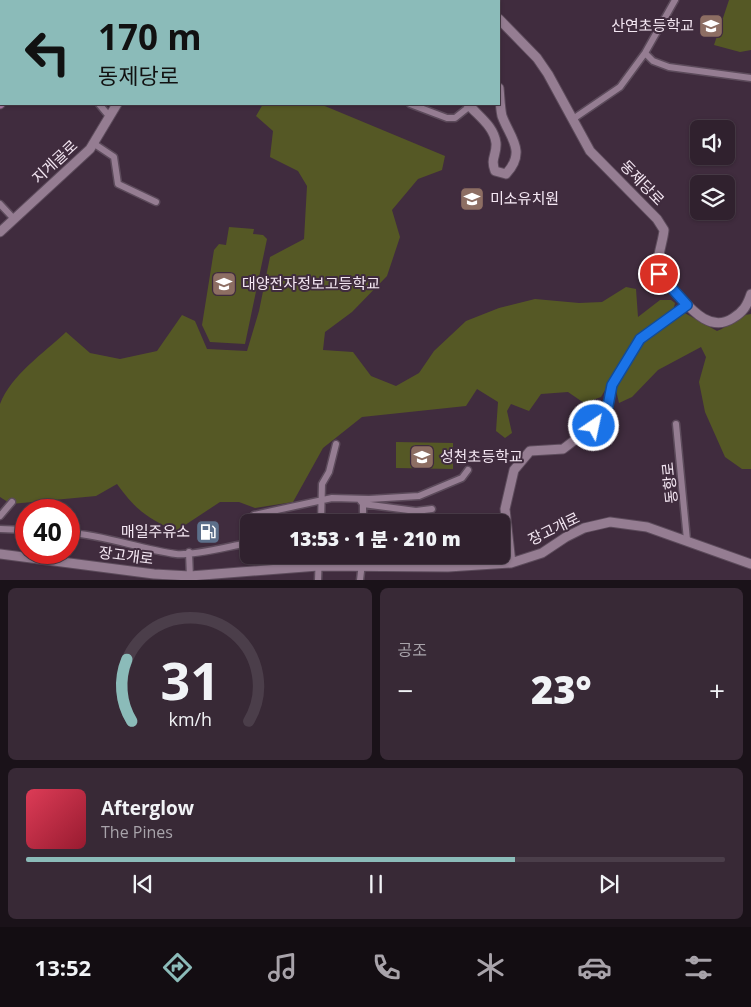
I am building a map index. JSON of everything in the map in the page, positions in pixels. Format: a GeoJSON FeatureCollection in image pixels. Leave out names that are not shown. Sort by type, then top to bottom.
{"type":"FeatureCollection","features":[{"type":"Feature","properties":{"kind":"street"},"geometry":{"type":"LineString","coordinates":[[573,119],[620,87],[645,53],[675,0]]}},
{"type":"Feature","properties":{"kind":"street","name":"동제당로"},"geometry":{"type":"LineString","coordinates":[[500,21],[537,58],[590,152],[657,219],[664,230],[658,264],[659,274],[687,305],[702,319],[716,324],[726,323],[749,306],[751,294]]}},
{"type":"Feature","properties":{"kind":"street"},"geometry":{"type":"LineString","coordinates":[[645,53],[653,60],[669,67],[751,78]]}},
{"type":"Feature","properties":{"kind":"street"},"geometry":{"type":"LineString","coordinates":[[413,105],[447,118],[454,118],[469,105],[494,135],[496,146],[491,161],[495,171],[500,174],[506,174],[512,167],[517,148],[502,116],[500,97]]}},
{"type":"Feature","properties":{"kind":"street"},"geometry":{"type":"LineString","coordinates":[[100,105],[109,116]]}},
{"type":"Feature","properties":{"kind":"street","name":"지게골로"},"geometry":{"type":"LineString","coordinates":[[0,232],[90,149],[116,105]]}},
{"type":"Feature","properties":{"kind":"street"},"geometry":{"type":"LineString","coordinates":[[93,142],[114,157],[118,184],[156,202]]}},
{"type":"Feature","properties":{"kind":"street"},"geometry":{"type":"LineString","coordinates":[[0,204],[14,219]]}},
{"type":"Feature","properties":{"kind":"street"},"geometry":{"type":"LineString","coordinates":[[511,563],[505,509],[514,470],[530,451],[564,449],[606,416],[612,385],[640,339],[687,305]]}},
{"type":"Feature","properties":{"kind":"street","name":"동항로"},"geometry":{"type":"LineString","coordinates":[[676,424],[687,540]]}},
{"type":"Feature","properties":{"kind":"street"},"geometry":{"type":"LineString","coordinates":[[321,514],[322,484],[329,472],[336,444]]}},
{"type":"Feature","properties":{"kind":"street"},"geometry":{"type":"LineString","coordinates":[[361,501],[419,496],[462,478],[468,470]]}},
{"type":"Feature","properties":{"kind":"street"},"geometry":{"type":"LineString","coordinates":[[259,514],[332,498],[416,511],[432,509]]}},
{"type":"Feature","properties":{"kind":"street"},"geometry":{"type":"LineString","coordinates":[[361,501],[362,514]]}},
{"type":"Feature","properties":{"kind":"street"},"geometry":{"type":"LineString","coordinates":[[0,516],[12,502]]}},
{"type":"Feature","properties":{"kind":"street","name":"장고개로"},"geometry":{"type":"LineString","coordinates":[[0,554],[190,578],[252,576],[318,566],[448,567],[511,563],[542,553],[584,528],[610,522],[647,527],[751,564]]}},
{"type":"Feature","properties":{"kind":"street"},"geometry":{"type":"LineString","coordinates":[[0,529],[15,530]]}},
{"type":"Feature","properties":{"kind":"street"},"geometry":{"type":"LineString","coordinates":[[80,533],[93,534],[106,540],[178,554],[240,544]]}},
{"type":"Feature","properties":{"kind":"street"},"geometry":{"type":"LineString","coordinates":[[189,552],[190,578]]}},
{"type":"Feature","properties":{"kind":"street"},"geometry":{"type":"LineString","coordinates":[[318,566],[318,580]]}},
{"type":"Feature","properties":{"kind":"street"},"geometry":{"type":"LineString","coordinates":[[360,580],[363,567]]}},
{"type":"Feature","properties":{"kind":"street"},"geometry":{"type":"LineString","coordinates":[[146,580],[154,574]]}},
{"type":"Feature","properties":{"kind":"green space"},"geometry":{"type":"Polygon","coordinates":[[[729,0],[751,0],[751,50],[740,52],[714,45],[729,0]]]}},
{"type":"Feature","properties":{"kind":"green space"},"geometry":{"type":"Polygon","coordinates":[[[262,105],[322,105],[445,156],[442,170],[418,179],[392,210],[400,237],[387,276],[352,312],[325,332],[323,350],[353,352],[371,376],[396,386],[419,373],[434,351],[466,321],[499,308],[535,299],[579,303],[602,302],[626,287],[636,289],[638,317],[660,300],[671,300],[675,303],[673,311],[636,338],[601,397],[584,403],[568,392],[541,394],[529,411],[511,404],[507,411],[512,433],[505,438],[496,431],[498,402],[477,389],[466,406],[362,417],[323,448],[293,502],[255,508],[239,502],[220,502],[176,531],[143,512],[117,484],[96,496],[64,499],[15,499],[15,504],[11,504],[0,497],[0,404],[5,393],[20,374],[66,332],[90,353],[120,359],[157,351],[182,315],[195,321],[207,349],[247,351],[259,311],[270,257],[304,239],[307,186],[298,171],[270,157],[273,131],[256,116],[262,105]]]}},
{"type":"Feature","properties":{"kind":"green space"},"geometry":{"type":"Polygon","coordinates":[[[229,227],[254,229],[253,234],[263,235],[267,239],[245,344],[210,342],[202,325],[214,250],[219,244],[226,245],[229,227]]]}},
{"type":"Feature","properties":{"kind":"green space"},"geometry":{"type":"Polygon","coordinates":[[[683,312],[717,331],[751,314],[751,469],[742,469],[725,457],[705,412],[699,382],[706,357],[701,347],[658,370],[632,397],[619,403],[615,386],[644,340],[683,312]]]}},
{"type":"Feature","properties":{"kind":"green space"},"geometry":{"type":"Polygon","coordinates":[[[396,442],[453,443],[453,469],[396,468],[396,442]]]}},
{"type":"Feature","properties":{"kind":"place","name":"산연초등학교"},"geometry":{"type":"Point","coordinates":[711,26]}},
{"type":"Feature","properties":{"kind":"place","name":"미소유치원"},"geometry":{"type":"Point","coordinates":[472,199]}},
{"type":"Feature","properties":{"kind":"place","name":"대양전자정보고등학교"},"geometry":{"type":"Point","coordinates":[224,284]}},
{"type":"Feature","properties":{"kind":"place","name":"성천초등학교"},"geometry":{"type":"Point","coordinates":[422,457]}},
{"type":"Feature","properties":{"kind":"place","name":"매일주유소"},"geometry":{"type":"Point","coordinates":[208,532]}},
{"type":"Feature","properties":{"kind":"route"},"geometry":{"type":"LineString","coordinates":[[594,426],[606,416],[612,385],[640,339],[687,305],[659,274]]}}]}
